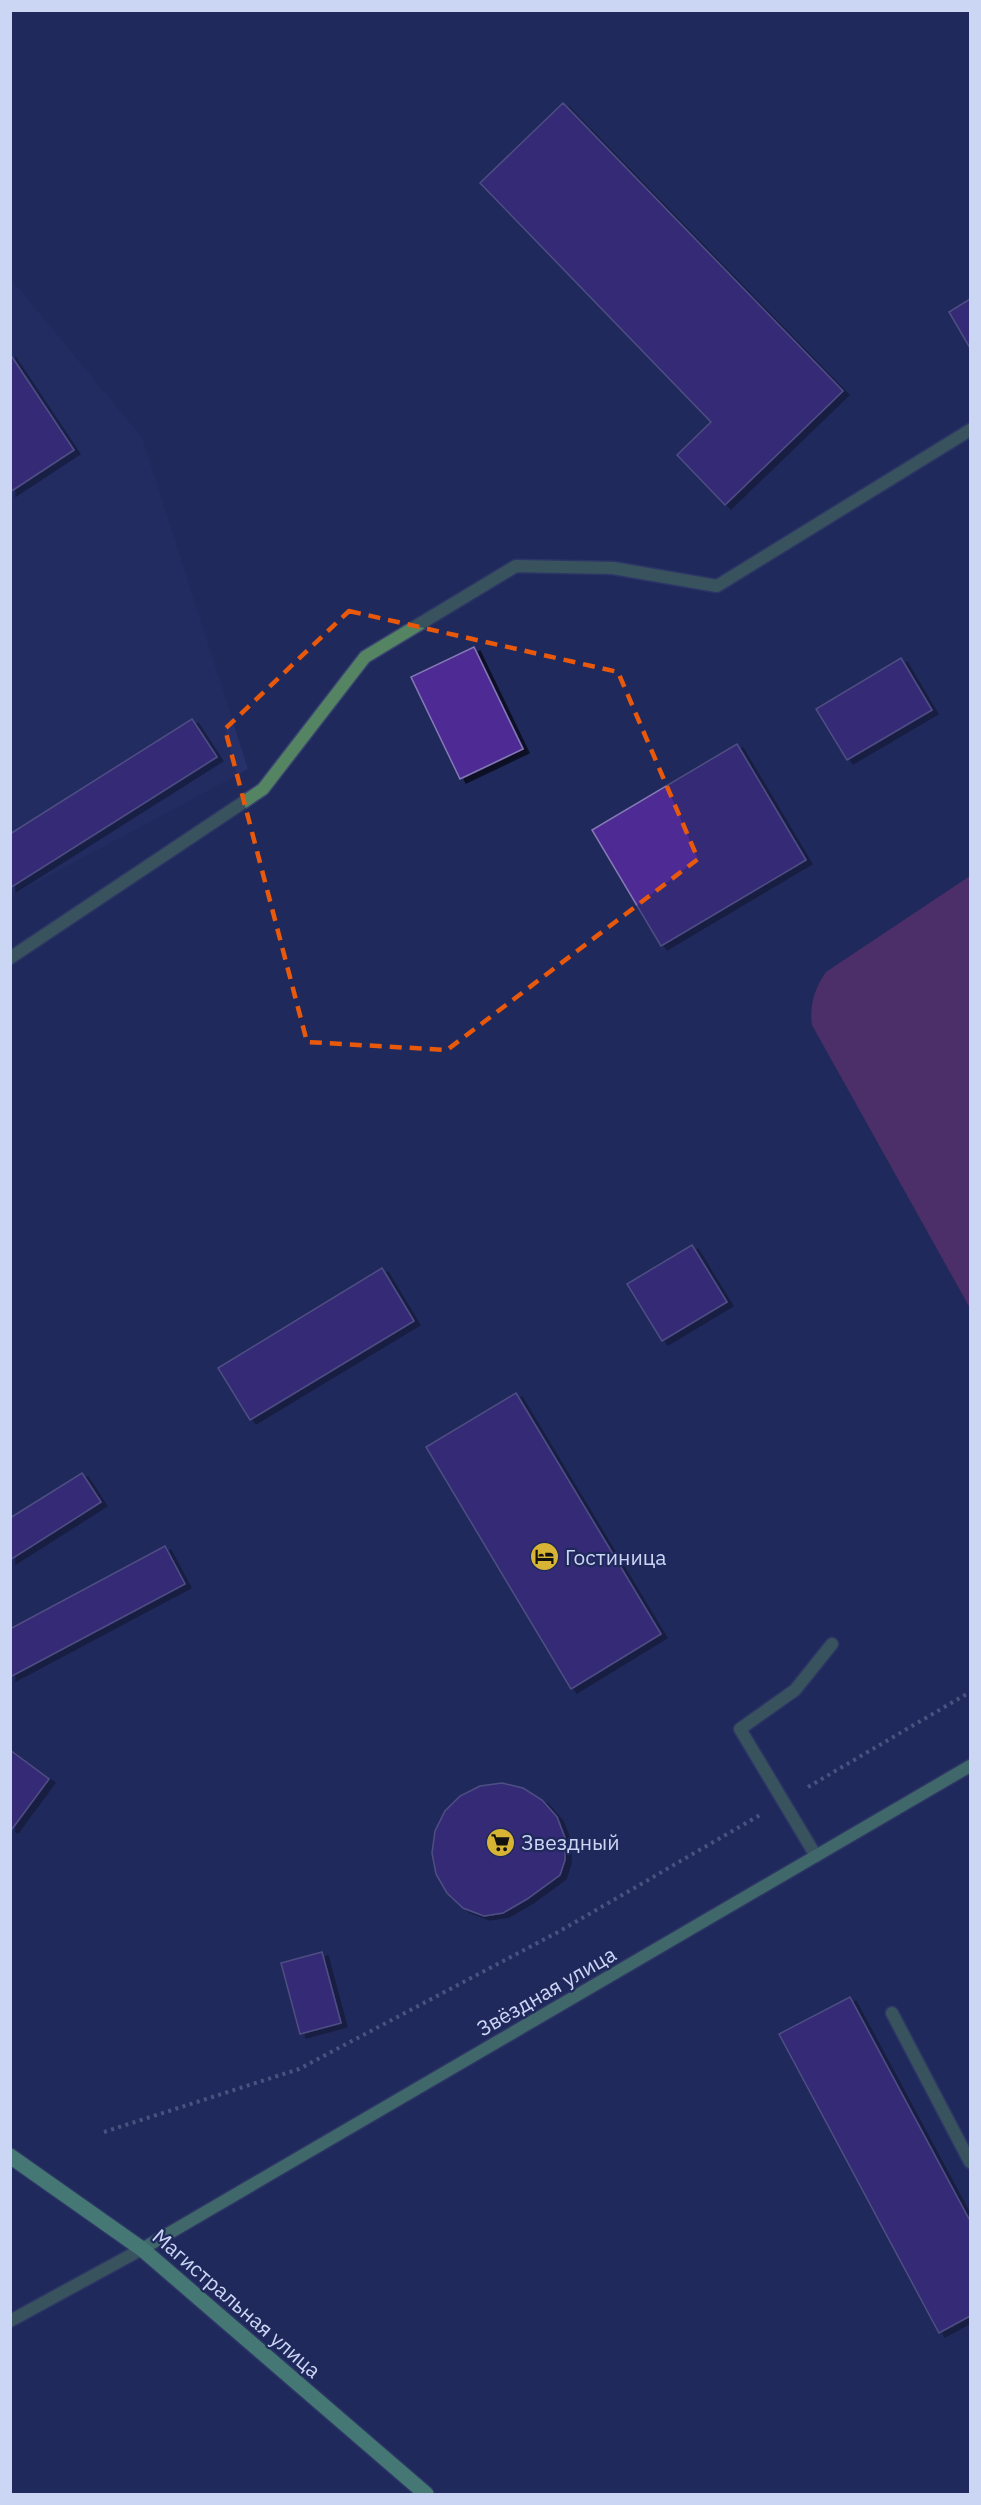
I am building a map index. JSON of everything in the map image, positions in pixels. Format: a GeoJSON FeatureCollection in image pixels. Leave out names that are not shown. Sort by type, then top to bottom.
{"type":"FeatureCollection","features":[{"type":"Feature","properties":{"kind":"main road","name":"Магистральная улица"},"geometry":{"type":"LineString","coordinates":[[10,2156],[142,2248],[426,2494]]}},
{"type":"Feature","properties":{"kind":"street"},"geometry":{"type":"LineString","coordinates":[[10,958],[263,789],[365,657],[516,566],[613,568],[717,586],[970,430]]}},
{"type":"Feature","properties":{"kind":"street"},"geometry":{"type":"LineString","coordinates":[[816,1856],[740,1729],[795,1690],[832,1644]]}},
{"type":"Feature","properties":{"kind":"street","name":"Звёздная улица"},"geometry":{"type":"LineString","coordinates":[[142,2248],[970,1768]]}},
{"type":"Feature","properties":{"kind":"street"},"geometry":{"type":"LineString","coordinates":[[892,2013],[970,2162]]}},
{"type":"Feature","properties":{"kind":"street"},"geometry":{"type":"LineString","coordinates":[[10,2321],[142,2248]]}},
{"type":"Feature","properties":{"kind":"path"},"geometry":{"type":"LineString","coordinates":[[104,2132],[299,2069],[560,1931],[970,1692]]}},
{"type":"Feature","properties":{"kind":"highlighted area"},"geometry":{"type":"Polygon","coordinates":[[[349,611],[618,672],[698,859],[447,1050],[307,1042],[225,729],[349,611]]]}},
{"type":"Feature","properties":{"kind":"shaded area"},"geometry":{"type":"Polygon","coordinates":[[[10,278],[142,438],[248,769],[11,896],[10,278]]]}},
{"type":"Feature","properties":{"kind":"shaded area"},"geometry":{"type":"Polygon","coordinates":[[[970,876],[970,1308],[812,1025],[811,1011],[819,984],[826,972],[970,876]]]}},
{"type":"Feature","properties":{"kind":"building"},"geometry":{"type":"Polygon","coordinates":[[[563,103],[843,391],[725,505],[677,455],[711,422],[480,183],[563,103]]]}},
{"type":"Feature","properties":{"kind":"building"},"geometry":{"type":"Polygon","coordinates":[[[970,299],[970,348],[949,312],[970,299]]]}},
{"type":"Feature","properties":{"kind":"building"},"geometry":{"type":"Polygon","coordinates":[[[10,354],[74,450],[10,492],[10,354]]]}},
{"type":"Feature","properties":{"kind":"building"},"geometry":{"type":"Polygon","coordinates":[[[474,647],[523,749],[460,779],[411,677],[474,647]]]}},
{"type":"Feature","properties":{"kind":"building"},"geometry":{"type":"Polygon","coordinates":[[[901,658],[932,710],[847,760],[816,709],[901,658]]]}},
{"type":"Feature","properties":{"kind":"building"},"geometry":{"type":"Polygon","coordinates":[[[192,719],[217,757],[10,888],[10,834],[192,719]]]}},
{"type":"Feature","properties":{"kind":"building"},"geometry":{"type":"Polygon","coordinates":[[[737,744],[806,860],[661,946],[592,830],[737,744]]]}},
{"type":"Feature","properties":{"kind":"building"},"geometry":{"type":"Polygon","coordinates":[[[692,1245],[727,1302],[662,1341],[627,1284],[692,1245]]]}},
{"type":"Feature","properties":{"kind":"building"},"geometry":{"type":"Polygon","coordinates":[[[382,1268],[414,1321],[250,1420],[218,1368],[382,1268]]]}},
{"type":"Feature","properties":{"kind":"building"},"geometry":{"type":"Polygon","coordinates":[[[516,1393],[661,1634],[571,1689],[426,1447],[516,1393]]]}},
{"type":"Feature","properties":{"kind":"building"},"geometry":{"type":"Polygon","coordinates":[[[82,1473],[101,1502],[10,1560],[10,1518],[82,1473]]]}},
{"type":"Feature","properties":{"kind":"building"},"geometry":{"type":"Polygon","coordinates":[[[165,1546],[185,1584],[10,1677],[10,1629],[165,1546]]]}},
{"type":"Feature","properties":{"kind":"building"},"geometry":{"type":"Polygon","coordinates":[[[10,1750],[49,1779],[12,1829],[10,1828],[10,1750]]]}},
{"type":"Feature","properties":{"kind":"building"},"geometry":{"type":"Polygon","coordinates":[[[502,1783],[523,1788],[542,1800],[557,1817],[565,1838],[565,1860],[560,1875],[527,1899],[503,1913],[484,1916],[463,1908],[447,1893],[436,1874],[432,1853],[435,1831],[445,1811],[460,1796],[480,1786],[502,1783]]]}},
{"type":"Feature","properties":{"kind":"building"},"geometry":{"type":"Polygon","coordinates":[[[322,1952],[341,2023],[300,2034],[281,1963],[322,1952]]]}},
{"type":"Feature","properties":{"kind":"building"},"geometry":{"type":"Polygon","coordinates":[[[850,1997],[970,2221],[970,2316],[939,2333],[779,2034],[850,1997]]]}},
{"type":"Feature","properties":{"kind":"place","name":"Гостиница"},"geometry":{"type":"Point","coordinates":[544,1557]}},
{"type":"Feature","properties":{"kind":"place","name":"Звездный"},"geometry":{"type":"Point","coordinates":[500,1842]}}]}
